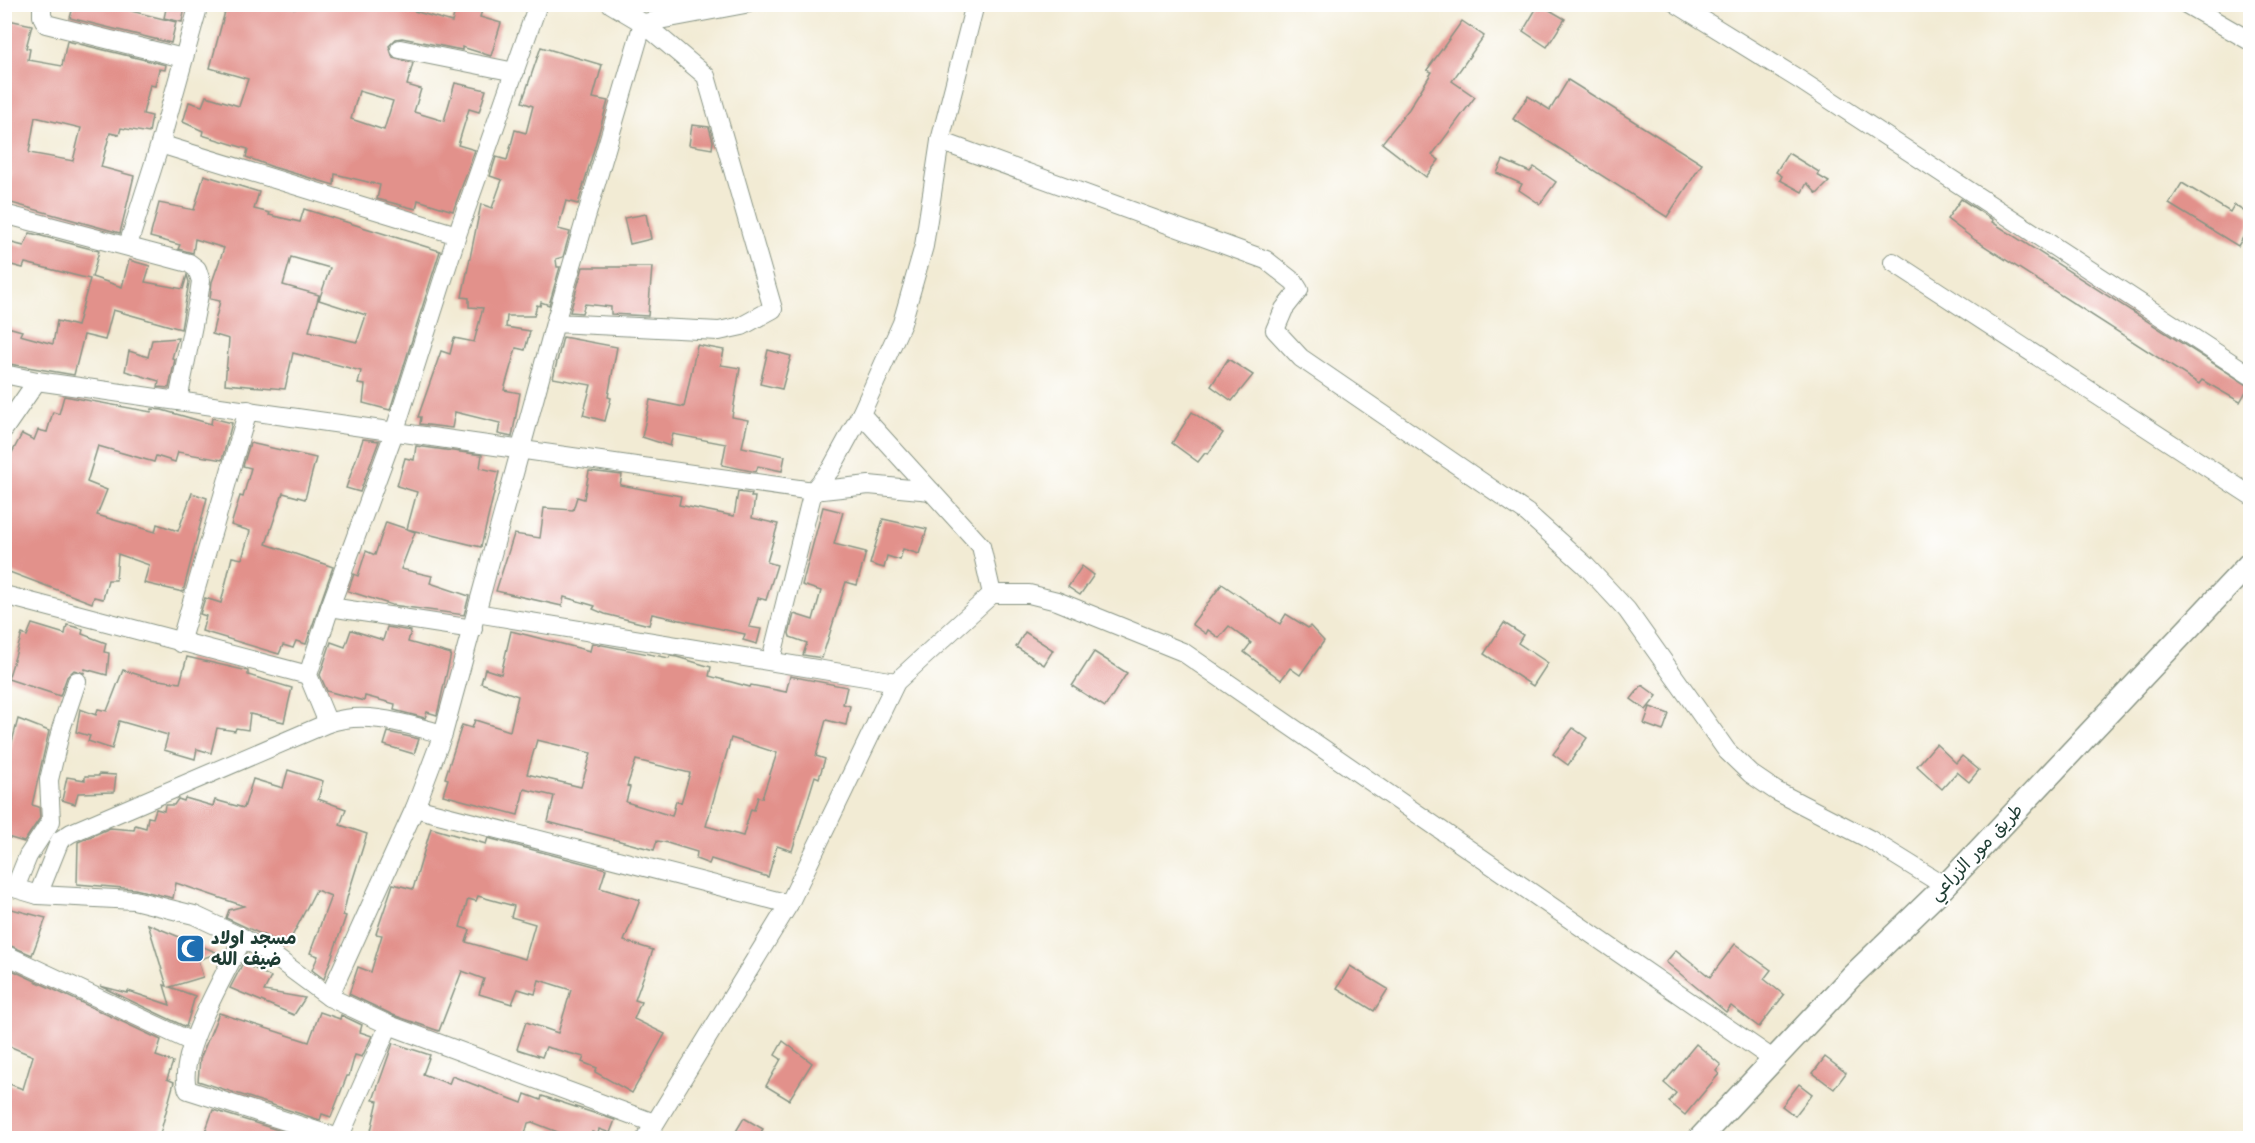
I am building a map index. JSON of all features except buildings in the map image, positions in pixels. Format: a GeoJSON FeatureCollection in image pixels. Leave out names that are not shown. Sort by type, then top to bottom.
{"type":"FeatureCollection","features":[{"type":"Feature","properties":{"kind":"street"},"geometry":{"type":"LineString","coordinates":[[42,4],[42,16],[46,24],[183,58]]}},
{"type":"Feature","properties":{"kind":"street"},"geometry":{"type":"LineString","coordinates":[[128,245],[160,144],[199,4]]}},
{"type":"Feature","properties":{"kind":"street"},"geometry":{"type":"LineString","coordinates":[[328,723],[308,675],[330,607],[395,430],[457,235],[538,4]]}},
{"type":"Feature","properties":{"kind":"street"},"geometry":{"type":"LineString","coordinates":[[555,324],[719,331],[742,326],[773,309],[706,76],[643,23],[611,4]]}},
{"type":"Feature","properties":{"kind":"street"},"geometry":{"type":"LineString","coordinates":[[643,23],[745,4]]}},
{"type":"Feature","properties":{"kind":"street"},"geometry":{"type":"LineString","coordinates":[[771,660],[813,491],[842,452],[902,323],[924,246],[940,141],[975,4]]}},
{"type":"Feature","properties":{"kind":"street"},"geometry":{"type":"LineString","coordinates":[[1677,4],[1800,80],[2250,375]]}},
{"type":"Feature","properties":{"kind":"street"},"geometry":{"type":"LineString","coordinates":[[2186,4],[2250,40]]}},
{"type":"Feature","properties":{"kind":"street"},"geometry":{"type":"LineString","coordinates":[[329,997],[415,808],[442,734],[555,324],[643,23]]}},
{"type":"Feature","properties":{"kind":"street"},"geometry":{"type":"LineString","coordinates":[[400,49],[515,72]]}},
{"type":"Feature","properties":{"kind":"street"},"geometry":{"type":"LineString","coordinates":[[940,141],[1266,260],[1294,282],[1299,290],[1284,309],[1275,330],[1301,358],[1527,513],[1586,565],[1628,610],[1727,751],[1751,774],[1776,791],[1869,840],[1945,886]]}},
{"type":"Feature","properties":{"kind":"street"},"geometry":{"type":"LineString","coordinates":[[160,144],[457,235]]}},
{"type":"Feature","properties":{"kind":"street"},"geometry":{"type":"LineString","coordinates":[[4,214],[128,245],[189,263],[197,269],[201,281],[199,296],[178,400]]}},
{"type":"Feature","properties":{"kind":"street"},"geometry":{"type":"LineString","coordinates":[[1893,262],[2250,495]]}},
{"type":"Feature","properties":{"kind":"street"},"geometry":{"type":"LineString","coordinates":[[4,374],[37,381],[813,491],[869,485],[931,491]]}},
{"type":"Feature","properties":{"kind":"street"},"geometry":{"type":"LineString","coordinates":[[4,429],[37,381]]}},
{"type":"Feature","properties":{"kind":"street"},"geometry":{"type":"LineString","coordinates":[[180,643],[248,410]]}},
{"type":"Feature","properties":{"kind":"street"},"geometry":{"type":"LineString","coordinates":[[861,414],[981,546],[992,594]]}},
{"type":"Feature","properties":{"kind":"street","name":"طريق مور الزراعي"},"geometry":{"type":"LineString","coordinates":[[1701,1138],[1851,977],[1945,886],[2250,563]]}},
{"type":"Feature","properties":{"kind":"street"},"geometry":{"type":"LineString","coordinates":[[77,681],[61,729],[49,780],[51,821],[10,887],[38,895],[134,900],[194,915],[243,938],[275,957],[329,997],[389,1025],[650,1131],[789,904],[896,682],[992,594],[1029,594],[1057,601],[1183,652],[1774,1060]]}},
{"type":"Feature","properties":{"kind":"street"},"geometry":{"type":"LineString","coordinates":[[4,595],[308,675]]}},
{"type":"Feature","properties":{"kind":"street"},"geometry":{"type":"LineString","coordinates":[[330,607],[474,621],[771,660],[896,682]]}},
{"type":"Feature","properties":{"kind":"street"},"geometry":{"type":"LineString","coordinates":[[38,895],[60,840],[71,833],[328,723],[344,718],[363,717],[442,734]]}},
{"type":"Feature","properties":{"kind":"street"},"geometry":{"type":"LineString","coordinates":[[415,808],[789,904]]}},
{"type":"Feature","properties":{"kind":"street"},"geometry":{"type":"LineString","coordinates":[[243,938],[192,1042],[185,1075],[185,1083],[192,1093],[339,1138],[389,1025]]}},
{"type":"Feature","properties":{"kind":"street"},"geometry":{"type":"LineString","coordinates":[[4,954],[192,1042]]}},
{"type":"Feature","properties":{"kind":"place","name":"مسجد اولاد ضيف الله"},"geometry":{"type":"Point","coordinates":[190,948]}}]}
